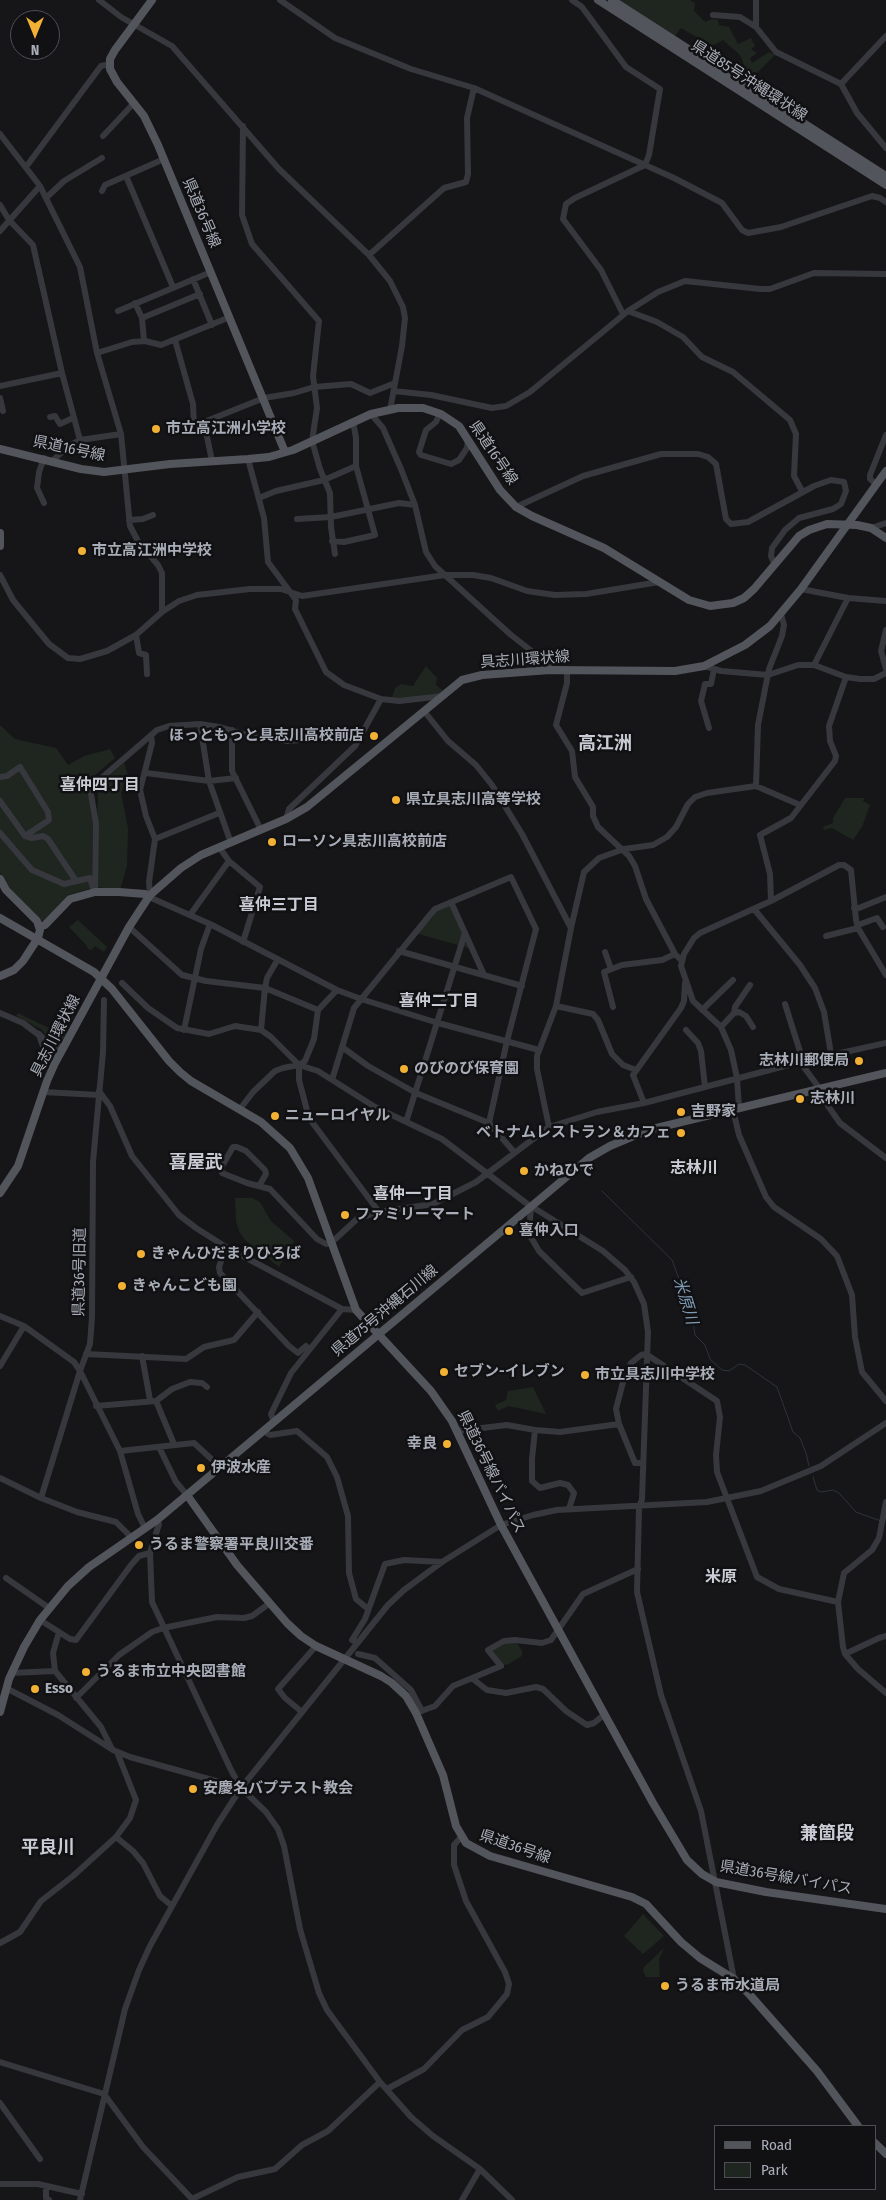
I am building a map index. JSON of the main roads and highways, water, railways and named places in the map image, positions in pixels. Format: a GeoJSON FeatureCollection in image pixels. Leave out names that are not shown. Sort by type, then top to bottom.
{"type":"FeatureCollection","features":[{"type":"Feature","properties":{"kind":"main road","name":"県道36号線"},"geometry":{"type":"LineString","coordinates":[[152,0],[114,50],[110,64],[114,78],[144,116],[164,159],[285,452]]}},
{"type":"Feature","properties":{"kind":"main road","name":"県道85号沖縄環状線"},"geometry":{"type":"LineString","coordinates":[[598,0],[886,185]]}},
{"type":"Feature","properties":{"kind":"main road","name":"県道85号沖縄環状線"},"geometry":{"type":"LineString","coordinates":[[612,0],[886,176]]}},
{"type":"Feature","properties":{"kind":"main road","name":"県道16号線"},"geometry":{"type":"LineString","coordinates":[[0,448],[93,471],[124,470],[212,461],[248,460],[285,452],[371,414],[415,408],[440,413],[459,426],[500,490],[516,507],[604,548],[700,605],[720,606],[744,598],[803,533],[823,525],[848,524],[871,528],[886,538]]}},
{"type":"Feature","properties":{"kind":"main road","name":"具志川環状線"},"geometry":{"type":"LineString","coordinates":[[0,1193],[18,1166],[55,1063],[129,927],[150,896],[192,860],[286,819],[307,807],[462,680],[482,675],[551,670],[676,671],[704,666],[745,645],[770,626],[801,589],[886,471]]}},
{"type":"Feature","properties":{"kind":"main road"},"geometry":{"type":"LineString","coordinates":[[0,532],[0,546]]}},
{"type":"Feature","properties":{"kind":"main road"},"geometry":{"type":"LineString","coordinates":[[0,879],[6,890],[37,921],[39,927],[38,938],[23,961],[14,970],[0,976]]}},
{"type":"Feature","properties":{"kind":"main road"},"geometry":{"type":"LineString","coordinates":[[39,927],[45,925],[70,899],[94,892],[119,892],[150,896]]}},
{"type":"Feature","properties":{"kind":"main road"},"geometry":{"type":"LineString","coordinates":[[0,918],[38,938],[101,978]]}},
{"type":"Feature","properties":{"kind":"main road","name":"県道36号線バイパス"},"geometry":{"type":"LineString","coordinates":[[101,978],[180,1072],[210,1093],[240,1109],[276,1133],[301,1164],[314,1192],[356,1310],[431,1391],[445,1410],[501,1525],[687,1860],[702,1874],[716,1882],[766,1892],[886,1909]]}},
{"type":"Feature","properties":{"kind":"main road","name":"県道75号沖縄石川線"},"geometry":{"type":"LineString","coordinates":[[0,1712],[3,1687],[40,1620],[68,1586],[89,1567],[157,1520],[589,1158],[610,1146],[648,1130],[886,1073]]}},
{"type":"Feature","properties":{"kind":"main road","name":"県道36号線"},"geometry":{"type":"LineString","coordinates":[[186,1495],[237,1566],[294,1630],[316,1646],[369,1670],[392,1683],[419,1712],[443,1775],[456,1826],[461,1837],[470,1847],[571,1880],[632,1897],[646,1904],[681,1942],[700,1958],[734,1979],[759,2004],[817,2071],[857,2125]]}},
{"type":"Feature","properties":{"kind":"main road"},"geometry":{"type":"LineString","coordinates":[[876,2144],[886,2154]]}},
{"type":"Feature","properties":{"kind":"waterway","name":"米原川"},"geometry":{"type":"LineString","coordinates":[[602,1191],[672,1260],[692,1314],[695,1335],[705,1345],[710,1359],[722,1370],[729,1371],[739,1364],[745,1365],[777,1387],[793,1432],[800,1438],[809,1466]]}},
{"type":"Feature","properties":{"kind":"waterway","name":"米原川"},"geometry":{"type":"LineString","coordinates":[[813,1477],[817,1490],[821,1492],[833,1490],[839,1493],[856,1512],[881,1521]]}},
{"type":"Feature","properties":{"kind":"place","name":"市立高江洲小学校"},"geometry":{"type":"Point","coordinates":[156,429]}},
{"type":"Feature","properties":{"kind":"place","name":"市立高江洲中学校"},"geometry":{"type":"Point","coordinates":[82,551]}},
{"type":"Feature","properties":{"kind":"place","name":"ほっともっと具志川高校前店"},"geometry":{"type":"Point","coordinates":[374,736]}},
{"type":"Feature","properties":{"kind":"place","name":"県立具志川高等学校"},"geometry":{"type":"Point","coordinates":[396,800]}},
{"type":"Feature","properties":{"kind":"place","name":"ローソン具志川高校前店"},"geometry":{"type":"Point","coordinates":[272,842]}},
{"type":"Feature","properties":{"kind":"place","name":"志林川郵便局"},"geometry":{"type":"Point","coordinates":[859,1061]}},
{"type":"Feature","properties":{"kind":"place","name":"のびのび保育園"},"geometry":{"type":"Point","coordinates":[404,1069]}},
{"type":"Feature","properties":{"kind":"place","name":"志林川"},"geometry":{"type":"Point","coordinates":[800,1099]}},
{"type":"Feature","properties":{"kind":"place","name":"吉野家"},"geometry":{"type":"Point","coordinates":[681,1112]}},
{"type":"Feature","properties":{"kind":"place","name":"ニューロイヤル"},"geometry":{"type":"Point","coordinates":[275,1116]}},
{"type":"Feature","properties":{"kind":"place","name":"ベトナムレストラン＆カフェ"},"geometry":{"type":"Point","coordinates":[681,1133]}},
{"type":"Feature","properties":{"kind":"place","name":"かねひで"},"geometry":{"type":"Point","coordinates":[524,1171]}},
{"type":"Feature","properties":{"kind":"place","name":"ファミリーマート"},"geometry":{"type":"Point","coordinates":[345,1215]}},
{"type":"Feature","properties":{"kind":"place","name":"喜仲入口"},"geometry":{"type":"Point","coordinates":[509,1231]}},
{"type":"Feature","properties":{"kind":"place","name":"きゃんひだまりひろば"},"geometry":{"type":"Point","coordinates":[141,1254]}},
{"type":"Feature","properties":{"kind":"place","name":"きゃんこども園"},"geometry":{"type":"Point","coordinates":[122,1286]}},
{"type":"Feature","properties":{"kind":"place","name":"セブン-イレブン"},"geometry":{"type":"Point","coordinates":[444,1372]}},
{"type":"Feature","properties":{"kind":"place","name":"市立具志川中学校"},"geometry":{"type":"Point","coordinates":[585,1375]}},
{"type":"Feature","properties":{"kind":"place","name":"幸良"},"geometry":{"type":"Point","coordinates":[447,1444]}},
{"type":"Feature","properties":{"kind":"place","name":"伊波水産"},"geometry":{"type":"Point","coordinates":[201,1468]}},
{"type":"Feature","properties":{"kind":"place","name":"うるま警察署平良川交番"},"geometry":{"type":"Point","coordinates":[139,1545]}},
{"type":"Feature","properties":{"kind":"place","name":"うるま市立中央図書館"},"geometry":{"type":"Point","coordinates":[86,1672]}},
{"type":"Feature","properties":{"kind":"place","name":"Esso"},"geometry":{"type":"Point","coordinates":[35,1689]}},
{"type":"Feature","properties":{"kind":"place","name":"安慶名バプテスト教会"},"geometry":{"type":"Point","coordinates":[193,1789]}},
{"type":"Feature","properties":{"kind":"place","name":"うるま市水道局"},"geometry":{"type":"Point","coordinates":[665,1986]}},
{"type":"Feature","properties":{"kind":"district","name":"高江洲"},"geometry":{"type":"Point","coordinates":[605,744]}},
{"type":"Feature","properties":{"kind":"district","name":"喜仲四丁目"},"geometry":{"type":"Point","coordinates":[100,786]}},
{"type":"Feature","properties":{"kind":"district","name":"喜仲三丁目"},"geometry":{"type":"Point","coordinates":[279,906]}},
{"type":"Feature","properties":{"kind":"district","name":"喜仲二丁目"},"geometry":{"type":"Point","coordinates":[439,1002]}},
{"type":"Feature","properties":{"kind":"district","name":"喜屋武"},"geometry":{"type":"Point","coordinates":[196,1163]}},
{"type":"Feature","properties":{"kind":"district","name":"志林川"},"geometry":{"type":"Point","coordinates":[694,1169]}},
{"type":"Feature","properties":{"kind":"district","name":"喜仲一丁目"},"geometry":{"type":"Point","coordinates":[413,1195]}},
{"type":"Feature","properties":{"kind":"district","name":"米原"},"geometry":{"type":"Point","coordinates":[721,1578]}},
{"type":"Feature","properties":{"kind":"district","name":"兼箇段"},"geometry":{"type":"Point","coordinates":[827,1834]}},
{"type":"Feature","properties":{"kind":"district","name":"平良川"},"geometry":{"type":"Point","coordinates":[48,1848]}}]}
